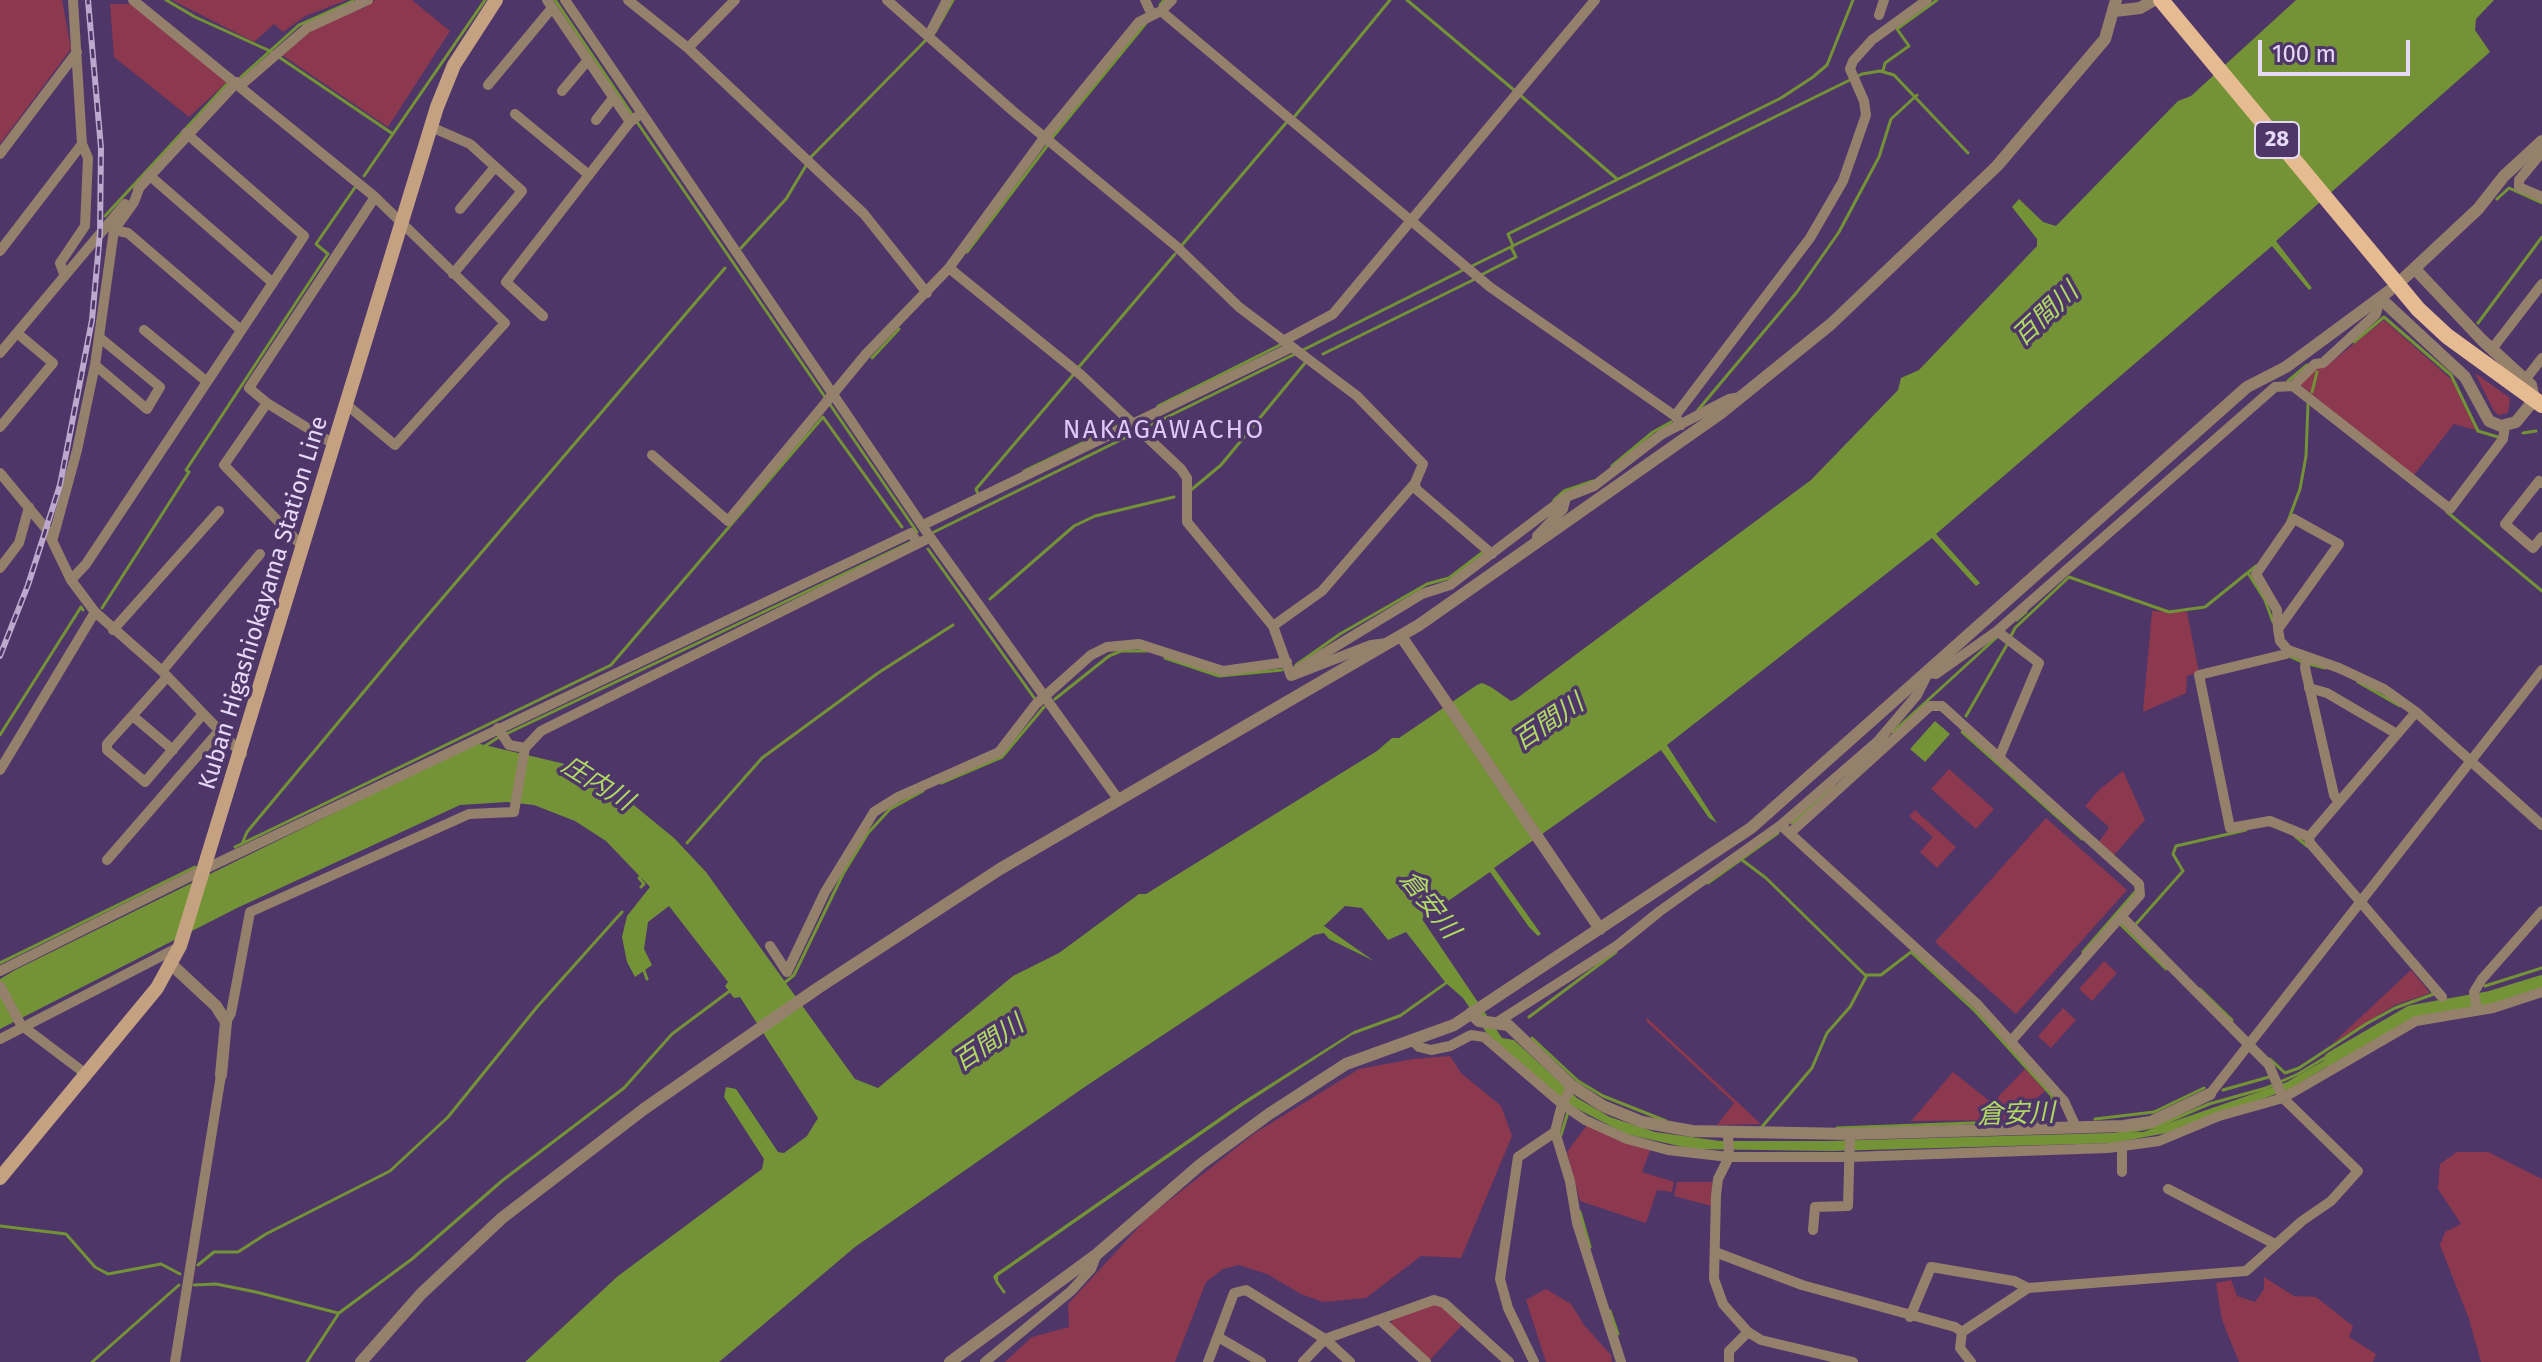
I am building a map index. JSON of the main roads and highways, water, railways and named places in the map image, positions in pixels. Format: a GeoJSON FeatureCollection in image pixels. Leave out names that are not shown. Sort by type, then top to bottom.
{"type":"FeatureCollection","features":[{"type":"Feature","properties":{"kind":"main road","name":"Kuban Higashiokayama Station Line"},"geometry":{"type":"LineString","coordinates":[[0,1178],[172,965],[182,943],[207,870],[431,127],[454,65],[496,0]]}},
{"type":"Feature","properties":{"kind":"main road","name":"28"},"geometry":{"type":"LineString","coordinates":[[2161,0],[2418,309],[2447,336],[2538,402]]}},
{"type":"Feature","properties":{"kind":"water"},"geometry":{"type":"Polygon","coordinates":[[[2296,0],[2494,0],[2476,19],[2475,30],[2490,52],[2276,241],[2312,288],[2309,290],[2272,246],[1936,534],[1980,583],[1976,586],[1932,538],[1667,745],[1717,823],[1709,818],[1661,750],[1494,868],[1541,934],[1538,936],[1529,927],[1490,872],[1422,919],[1502,1038],[1514,1040],[1577,1098],[1610,1117],[1655,1132],[1720,1141],[1828,1141],[2143,1132],[2287,1082],[2353,1044],[2356,1049],[2290,1089],[2166,1133],[2114,1143],[1831,1151],[1692,1149],[1626,1134],[1568,1104],[1490,1038],[1463,998],[1447,984],[1401,1017],[1352,1035],[1244,1105],[998,1276],[998,1286],[993,1277],[995,1274],[1242,1102],[1354,1031],[1400,1014],[1445,982],[1406,932],[1388,940],[1362,908],[1345,906],[1324,926],[1374,961],[1329,939],[1324,933],[1314,935],[1086,1086],[855,1247],[719,1362],[525,1362],[618,1276],[762,1169],[764,1159],[724,1097],[726,1087],[736,1089],[778,1152],[784,1153],[807,1136],[818,1118],[740,997],[734,998],[725,986],[728,982],[669,906],[648,922],[644,949],[652,965],[635,977],[627,962],[622,937],[627,916],[650,887],[606,841],[575,821],[534,805],[507,802],[460,805],[237,908],[0,1029],[0,979],[476,743],[565,764],[630,802],[674,838],[706,872],[855,1079],[878,1088],[1013,976],[1059,953],[1139,894],[1146,894],[1377,751],[1392,738],[1399,738],[1477,685],[1482,683],[1491,687],[1511,701],[1516,699],[1811,480],[1898,390],[1901,378],[1919,370],[2037,246],[2037,239],[2012,207],[2019,199],[2043,222],[2056,226],[2178,101],[2191,96],[2296,0]]]}},
{"type":"Feature","properties":{"kind":"water"},"geometry":{"type":"Polygon","coordinates":[[[1935,721],[1950,734],[1925,762],[1910,749],[1935,721]]]}},
{"type":"Feature","properties":{"kind":"waterway"},"geometry":{"type":"LineString","coordinates":[[166,0],[195,17],[270,51],[393,134]]}},
{"type":"Feature","properties":{"kind":"waterway"},"geometry":{"type":"LineString","coordinates":[[364,176],[485,0]]}},
{"type":"Feature","properties":{"kind":"waterway"},"geometry":{"type":"LineString","coordinates":[[555,0],[633,116]]}},
{"type":"Feature","properties":{"kind":"waterway"},"geometry":{"type":"LineString","coordinates":[[935,32],[953,0]]}},
{"type":"Feature","properties":{"kind":"waterway"},"geometry":{"type":"LineString","coordinates":[[1160,5],[1164,0]]}},
{"type":"Feature","properties":{"kind":"waterway"},"geometry":{"type":"LineString","coordinates":[[1295,116],[1390,0]]}},
{"type":"Feature","properties":{"kind":"waterway"},"geometry":{"type":"LineString","coordinates":[[1407,0],[1514,90]]}},
{"type":"Feature","properties":{"kind":"waterway"},"geometry":{"type":"LineString","coordinates":[[1513,246],[1508,234],[1781,98],[1813,77],[1827,65],[1853,0]]}},
{"type":"Feature","properties":{"kind":"waterway"},"geometry":{"type":"LineString","coordinates":[[1883,71],[1885,63],[1909,46],[1897,29],[1937,0]]}},
{"type":"Feature","properties":{"kind":"waterway"},"geometry":{"type":"LineString","coordinates":[[241,77],[299,25],[353,1]]}},
{"type":"Feature","properties":{"kind":"waterway"},"geometry":{"type":"LineString","coordinates":[[1052,138],[1146,23]]}},
{"type":"Feature","properties":{"kind":"waterway"},"geometry":{"type":"LineString","coordinates":[[811,157],[926,40]]}},
{"type":"Feature","properties":{"kind":"waterway"},"geometry":{"type":"LineString","coordinates":[[1472,266],[1862,74],[1880,71],[1894,75],[1968,153]]}},
{"type":"Feature","properties":{"kind":"waterway"},"geometry":{"type":"LineString","coordinates":[[105,216],[227,84]]}},
{"type":"Feature","properties":{"kind":"waterway"},"geometry":{"type":"LineString","coordinates":[[1520,95],[1617,179]]}},
{"type":"Feature","properties":{"kind":"waterway"},"geometry":{"type":"LineString","coordinates":[[1698,410],[1797,292],[1839,232],[1879,157],[1891,119],[1917,95]]}},
{"type":"Feature","properties":{"kind":"waterway"},"geometry":{"type":"LineString","coordinates":[[637,122],[825,397]]}},
{"type":"Feature","properties":{"kind":"waterway"},"geometry":{"type":"LineString","coordinates":[[1182,245],[1286,123]]}},
{"type":"Feature","properties":{"kind":"waterway"},"geometry":{"type":"LineString","coordinates":[[967,252],[1047,146]]}},
{"type":"Feature","properties":{"kind":"waterway"},"geometry":{"type":"LineString","coordinates":[[741,248],[786,199],[807,164]]}},
{"type":"Feature","properties":{"kind":"waterway"},"geometry":{"type":"LineString","coordinates":[[102,608],[189,472],[186,470],[328,254],[316,244],[356,186]]}},
{"type":"Feature","properties":{"kind":"waterway"},"geometry":{"type":"LineString","coordinates":[[2497,199],[2509,188],[2542,203]]}},
{"type":"Feature","properties":{"kind":"waterway"},"geometry":{"type":"LineString","coordinates":[[2478,323],[2542,237]]}},
{"type":"Feature","properties":{"kind":"waterway"},"geometry":{"type":"LineString","coordinates":[[1481,275],[1516,257],[1511,247]]}},
{"type":"Feature","properties":{"kind":"waterway"},"geometry":{"type":"LineString","coordinates":[[1078,368],[1175,254]]}},
{"type":"Feature","properties":{"kind":"waterway"},"geometry":{"type":"LineString","coordinates":[[242,844],[247,832],[416,629],[725,268]]}},
{"type":"Feature","properties":{"kind":"waterway"},"geometry":{"type":"LineString","coordinates":[[1303,350],[1465,269]]}},
{"type":"Feature","properties":{"kind":"waterway"},"geometry":{"type":"LineString","coordinates":[[1323,354],[1473,280]]}},
{"type":"Feature","properties":{"kind":"waterway"},"geometry":{"type":"LineString","coordinates":[[2354,342],[2384,317],[2451,375],[2478,431],[2498,437]]}},
{"type":"Feature","properties":{"kind":"waterway"},"geometry":{"type":"LineString","coordinates":[[872,358],[899,329]]}},
{"type":"Feature","properties":{"kind":"waterway"},"geometry":{"type":"LineString","coordinates":[[1158,406],[1280,345]]}},
{"type":"Feature","properties":{"kind":"waterway"},"geometry":{"type":"LineString","coordinates":[[934,532],[1297,353]]}},
{"type":"Feature","properties":{"kind":"waterway"},"geometry":{"type":"LineString","coordinates":[[1191,490],[1221,465],[1305,363]]}},
{"type":"Feature","properties":{"kind":"waterway"},"geometry":{"type":"LineString","coordinates":[[2288,381],[2307,365]]}},
{"type":"Feature","properties":{"kind":"waterway"},"geometry":{"type":"LineString","coordinates":[[2312,392],[2317,372]]}},
{"type":"Feature","properties":{"kind":"waterway"},"geometry":{"type":"LineString","coordinates":[[978,494],[976,489],[1074,374]]}},
{"type":"Feature","properties":{"kind":"waterway"},"geometry":{"type":"LineString","coordinates":[[829,403],[917,532]]}},
{"type":"Feature","properties":{"kind":"waterway"},"geometry":{"type":"LineString","coordinates":[[2288,521],[2300,489],[2306,456],[2308,404]]}},
{"type":"Feature","properties":{"kind":"waterway"},"geometry":{"type":"LineString","coordinates":[[235,847],[611,665],[823,417],[902,527]]}},
{"type":"Feature","properties":{"kind":"waterway"},"geometry":{"type":"LineString","coordinates":[[1024,471],[1126,422]]}},
{"type":"Feature","properties":{"kind":"waterway"},"geometry":{"type":"LineString","coordinates":[[1612,466],[1653,432],[1671,422]]}},
{"type":"Feature","properties":{"kind":"waterway"},"geometry":{"type":"LineString","coordinates":[[2523,433],[2536,431]]}},
{"type":"Feature","properties":{"kind":"waterway"},"geometry":{"type":"LineString","coordinates":[[1554,500],[1564,491],[1593,481]]}},
{"type":"Feature","properties":{"kind":"waterway"},"geometry":{"type":"LineString","coordinates":[[990,599],[1074,526],[1095,516],[1174,497]]}},
{"type":"Feature","properties":{"kind":"waterway"},"geometry":{"type":"LineString","coordinates":[[2447,512],[2542,591]]}},
{"type":"Feature","properties":{"kind":"waterway"},"geometry":{"type":"LineString","coordinates":[[506,734],[911,542]]}},
{"type":"Feature","properties":{"kind":"waterway"},"geometry":{"type":"LineString","coordinates":[[928,549],[1035,699]]}},
{"type":"Feature","properties":{"kind":"waterway"},"geometry":{"type":"LineString","coordinates":[[1296,665],[1340,634],[1427,584],[1449,578],[1483,552]]}},
{"type":"Feature","properties":{"kind":"waterway"},"geometry":{"type":"LineString","coordinates":[[2011,636],[2015,628],[2069,577],[2169,612],[2205,607],[2256,566]]}},
{"type":"Feature","properties":{"kind":"waterway"},"geometry":{"type":"LineString","coordinates":[[2248,573],[2265,600],[2273,622]]}},
{"type":"Feature","properties":{"kind":"waterway"},"geometry":{"type":"LineString","coordinates":[[0,735],[81,607],[83,610]]}},
{"type":"Feature","properties":{"kind":"waterway"},"geometry":{"type":"LineString","coordinates":[[2017,620],[2026,612]]}},
{"type":"Feature","properties":{"kind":"waterway"},"geometry":{"type":"LineString","coordinates":[[687,843],[762,758],[878,673],[953,625]]}},
{"type":"Feature","properties":{"kind":"waterway"},"geometry":{"type":"LineString","coordinates":[[1893,732],[1997,637]]}},
{"type":"Feature","properties":{"kind":"waterway"},"geometry":{"type":"LineString","coordinates":[[1966,716],[2008,643]]}},
{"type":"Feature","properties":{"kind":"waterway"},"geometry":{"type":"LineString","coordinates":[[1055,699],[1109,656],[1121,651],[1147,651]]}},
{"type":"Feature","properties":{"kind":"waterway"},"geometry":{"type":"LineString","coordinates":[[2291,657],[2302,662]]}},
{"type":"Feature","properties":{"kind":"waterway"},"geometry":{"type":"LineString","coordinates":[[1165,658],[1219,676],[1282,670]]}},
{"type":"Feature","properties":{"kind":"waterway"},"geometry":{"type":"LineString","coordinates":[[2309,664],[2325,668]]}},
{"type":"Feature","properties":{"kind":"waterway"},"geometry":{"type":"LineString","coordinates":[[2358,682],[2400,706]]}},
{"type":"Feature","properties":{"kind":"waterway"},"geometry":{"type":"LineString","coordinates":[[941,783],[1002,757],[1044,707]]}},
{"type":"Feature","properties":{"kind":"waterway"},"geometry":{"type":"LineString","coordinates":[[1962,732],[2082,839]]}},
{"type":"Feature","properties":{"kind":"waterway"},"geometry":{"type":"LineString","coordinates":[[485,746],[499,737]]}},
{"type":"Feature","properties":{"kind":"waterway"},"geometry":{"type":"LineString","coordinates":[[1792,823],[1835,786]]}},
{"type":"Feature","properties":{"kind":"waterway"},"geometry":{"type":"LineString","coordinates":[[783,984],[794,975],[843,874],[868,833],[890,809],[923,791]]}},
{"type":"Feature","properties":{"kind":"waterway"},"geometry":{"type":"LineString","coordinates":[[2136,924],[2183,871],[2173,854],[2176,846],[2246,830]]}},
{"type":"Feature","properties":{"kind":"waterway"},"geometry":{"type":"LineString","coordinates":[[1708,883],[1778,833]]}},
{"type":"Feature","properties":{"kind":"waterway"},"geometry":{"type":"LineString","coordinates":[[2295,836],[2307,846]]}},
{"type":"Feature","properties":{"kind":"waterway"},"geometry":{"type":"LineString","coordinates":[[1742,860],[1766,878],[1865,975],[1881,975],[1911,952],[1975,1011],[2052,1096],[2053,1120],[1837,1128]]}},
{"type":"Feature","properties":{"kind":"waterway"},"geometry":{"type":"LineString","coordinates":[[0,963],[195,867]]}},
{"type":"Feature","properties":{"kind":"waterway"},"geometry":{"type":"LineString","coordinates":[[641,887],[644,884],[639,878],[642,875]]}},
{"type":"Feature","properties":{"kind":"waterway"},"geometry":{"type":"LineString","coordinates":[[2083,952],[2135,892]]}},
{"type":"Feature","properties":{"kind":"waterway"},"geometry":{"type":"LineString","coordinates":[[198,1265],[214,1252],[238,1252],[266,1234],[390,1171],[448,1117],[537,1007],[622,912]]}},
{"type":"Feature","properties":{"kind":"waterway"},"geometry":{"type":"LineString","coordinates":[[2120,924],[2166,969]]}},
{"type":"Feature","properties":{"kind":"waterway"},"geometry":{"type":"LineString","coordinates":[[1529,1017],[1616,952]]}},
{"type":"Feature","properties":{"kind":"waterway"},"geometry":{"type":"LineString","coordinates":[[643,968],[647,979]]}},
{"type":"Feature","properties":{"kind":"waterway"},"geometry":{"type":"LineString","coordinates":[[2485,986],[2542,968]]}},
{"type":"Feature","properties":{"kind":"waterway"},"geometry":{"type":"LineString","coordinates":[[1761,1128],[1812,1068],[1827,1033],[1850,1007],[1867,975]]}},
{"type":"Feature","properties":{"kind":"waterway"},"geometry":{"type":"LineString","coordinates":[[2107,1136],[2158,1126],[2209,1104],[2266,1088],[2298,1074],[2396,1015],[2419,1006],[2482,997],[2542,977]]}},
{"type":"Feature","properties":{"kind":"waterway","name":"倉安川"},"geometry":{"type":"LineString","coordinates":[[2333,1060],[2412,1014],[2490,1000],[2542,984]]}},
{"type":"Feature","properties":{"kind":"waterway"},"geometry":{"type":"LineString","coordinates":[[2200,989],[2232,1020]]}},
{"type":"Feature","properties":{"kind":"waterway"},"geometry":{"type":"LineString","coordinates":[[307,1362],[339,1313],[412,1259],[503,1180],[624,1088],[672,1034],[731,990]]}},
{"type":"Feature","properties":{"kind":"waterway"},"geometry":{"type":"LineString","coordinates":[[2270,1059],[2285,1073],[2299,1068],[2366,1024],[2395,1008],[2434,994],[2432,991]]}},
{"type":"Feature","properties":{"kind":"waterway"},"geometry":{"type":"LineString","coordinates":[[1532,1038],[1578,1081],[1603,1096],[1666,1121]]}},
{"type":"Feature","properties":{"kind":"waterway"},"geometry":{"type":"LineString","coordinates":[[2223,1090],[2269,1077]]}},
{"type":"Feature","properties":{"kind":"waterway"},"geometry":{"type":"LineString","coordinates":[[2095,1119],[2154,1112],[2204,1088]]}},
{"type":"Feature","properties":{"kind":"waterway"},"geometry":{"type":"LineString","coordinates":[[1561,1135],[1568,1112]]}},
{"type":"Feature","properties":{"kind":"waterway"},"geometry":{"type":"LineString","coordinates":[[1580,1212],[1590,1247]]}},
{"type":"Feature","properties":{"kind":"waterway"},"geometry":{"type":"LineString","coordinates":[[0,1226],[66,1234],[95,1267],[108,1274],[161,1264],[180,1274]]}},
{"type":"Feature","properties":{"kind":"waterway"},"geometry":{"type":"LineString","coordinates":[[997,1282],[1004,1292]]}},
{"type":"Feature","properties":{"kind":"waterway"},"geometry":{"type":"LineString","coordinates":[[194,1285],[216,1284],[338,1313]]}},
{"type":"Feature","properties":{"kind":"waterway"},"geometry":{"type":"LineString","coordinates":[[92,1362],[179,1285]]}},
{"type":"Feature","properties":{"kind":"waterway"},"geometry":{"type":"LineString","coordinates":[[1610,1311],[1618,1334]]}},
{"type":"Feature","properties":{"kind":"railway"},"geometry":{"type":"LineString","coordinates":[[0,656],[28,585],[60,485],[92,320],[100,233],[101,148],[88,0]]}},
{"type":"Feature","properties":{"kind":"district","name":"NAKAGAWACHO"},"geometry":{"type":"Point","coordinates":[1164,431]}},
{"type":"Feature","properties":{"kind":"water label","name":"百間川"},"geometry":{"type":"Point","coordinates":[2046,315]}},
{"type":"Feature","properties":{"kind":"water label","name":"百間川"},"geometry":{"type":"Point","coordinates":[1549,723]}},
{"type":"Feature","properties":{"kind":"water label","name":"庄内川"},"geometry":{"type":"Point","coordinates":[597,784]}},
{"type":"Feature","properties":{"kind":"water label","name":"百間川"},"geometry":{"type":"Point","coordinates":[989,1044]}}]}
